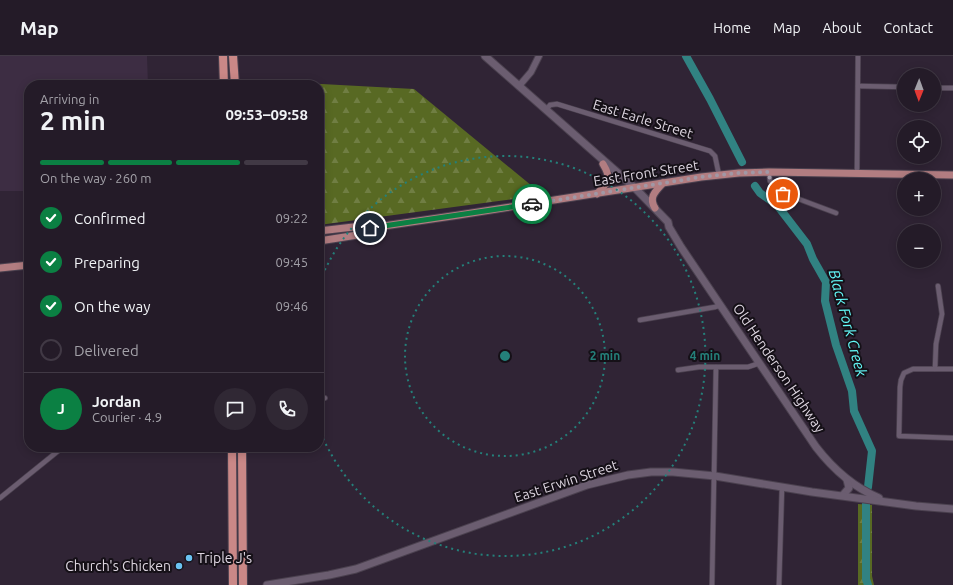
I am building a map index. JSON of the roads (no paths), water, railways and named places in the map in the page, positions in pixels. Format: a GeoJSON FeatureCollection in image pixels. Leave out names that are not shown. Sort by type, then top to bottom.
{"type":"FeatureCollection","features":[{"type":"Feature","properties":{"kind":"highway"},"geometry":{"type":"LineString","coordinates":[[223,56],[224,80]]}},
{"type":"Feature","properties":{"kind":"highway"},"geometry":{"type":"LineString","coordinates":[[233,56],[234,80]]}},
{"type":"Feature","properties":{"kind":"highway"},"geometry":{"type":"LineString","coordinates":[[232,452],[233,585]]}},
{"type":"Feature","properties":{"kind":"highway"},"geometry":{"type":"LineString","coordinates":[[242,452],[243,585]]}},
{"type":"Feature","properties":{"kind":"main road","name":"Old Henderson Highway"},"geometry":{"type":"LineString","coordinates":[[485,56],[591,150],[596,152],[665,225],[669,227]]}},
{"type":"Feature","properties":{"kind":"main road","name":"Old Henderson Highway"},"geometry":{"type":"LineString","coordinates":[[591,150],[593,155],[655,208],[668,222],[669,227],[816,447],[829,463],[847,480],[871,495],[888,502]]}},
{"type":"Feature","properties":{"kind":"main road"},"geometry":{"type":"LineString","coordinates":[[597,194],[609,178],[603,164]]}},
{"type":"Feature","properties":{"kind":"main road","name":"East Front Street"},"geometry":{"type":"LineString","coordinates":[[324,230],[362,226],[370,228],[663,183],[739,173],[769,172],[953,175]]}},
{"type":"Feature","properties":{"kind":"main road"},"geometry":{"type":"LineString","coordinates":[[655,208],[652,202],[652,196],[663,183]]}},
{"type":"Feature","properties":{"kind":"main road","name":"East Front Street"},"geometry":{"type":"LineString","coordinates":[[324,240],[364,234],[370,228]]}},
{"type":"Feature","properties":{"kind":"main road"},"geometry":{"type":"LineString","coordinates":[[0,268],[24,266]]}},
{"type":"Feature","properties":{"kind":"main road","name":"East Erwin Street"},"geometry":{"type":"LineString","coordinates":[[267,585],[356,569],[576,488],[607,479],[650,472],[673,472],[715,476],[926,508],[953,509]]}},
{"type":"Feature","properties":{"kind":"main road"},"geometry":{"type":"LineString","coordinates":[[843,496],[849,488],[847,480]]}},
{"type":"Feature","properties":{"kind":"street"},"geometry":{"type":"LineString","coordinates":[[519,86],[531,72],[539,56]]}},
{"type":"Feature","properties":{"kind":"street"},"geometry":{"type":"LineString","coordinates":[[857,173],[858,56]]}},
{"type":"Feature","properties":{"kind":"street"},"geometry":{"type":"LineString","coordinates":[[858,86],[897,87]]}},
{"type":"Feature","properties":{"kind":"street"},"geometry":{"type":"LineString","coordinates":[[941,88],[953,88]]}},
{"type":"Feature","properties":{"kind":"street","name":"East Earle Street"},"geometry":{"type":"LineString","coordinates":[[546,110],[550,105],[557,104],[710,151],[716,160],[719,175]]}},
{"type":"Feature","properties":{"kind":"street"},"geometry":{"type":"LineString","coordinates":[[769,172],[770,181],[780,192],[836,213]]}},
{"type":"Feature","properties":{"kind":"street"},"geometry":{"type":"LineString","coordinates":[[935,369],[936,344],[942,314],[938,286]]}},
{"type":"Feature","properties":{"kind":"street"},"geometry":{"type":"LineString","coordinates":[[640,320],[715,307],[721,304]]}},
{"type":"Feature","properties":{"kind":"street"},"geometry":{"type":"LineString","coordinates":[[678,370],[699,367],[748,367],[760,363]]}},
{"type":"Feature","properties":{"kind":"street"},"geometry":{"type":"LineString","coordinates":[[712,585],[716,367]]}},
{"type":"Feature","properties":{"kind":"street"},"geometry":{"type":"LineString","coordinates":[[953,369],[913,369],[907,371],[903,375],[900,387],[899,436],[953,438]]}},
{"type":"Feature","properties":{"kind":"street"},"geometry":{"type":"LineString","coordinates":[[0,498],[57,452]]}},
{"type":"Feature","properties":{"kind":"street"},"geometry":{"type":"LineString","coordinates":[[780,585],[782,487]]}},
{"type":"Feature","properties":{"kind":"waterway","name":"Black Fork Creek"},"geometry":{"type":"LineString","coordinates":[[686,56],[742,162]]}},
{"type":"Feature","properties":{"kind":"waterway","name":"Black Fork Creek"},"geometry":{"type":"LineString","coordinates":[[755,186],[760,193],[777,205],[807,244],[813,259],[826,282],[825,301],[836,345],[852,391],[854,411],[872,451],[868,487]]}},
{"type":"Feature","properties":{"kind":"waterway","name":"Black Fork Creek"},"geometry":{"type":"LineString","coordinates":[[866,504],[866,579],[868,585]]}},
{"type":"Feature","properties":{"kind":"place","name":"Triple J's"},"geometry":{"type":"Point","coordinates":[189,558]}},
{"type":"Feature","properties":{"kind":"place","name":"Church's Chicken"},"geometry":{"type":"Point","coordinates":[179,566]}}]}
